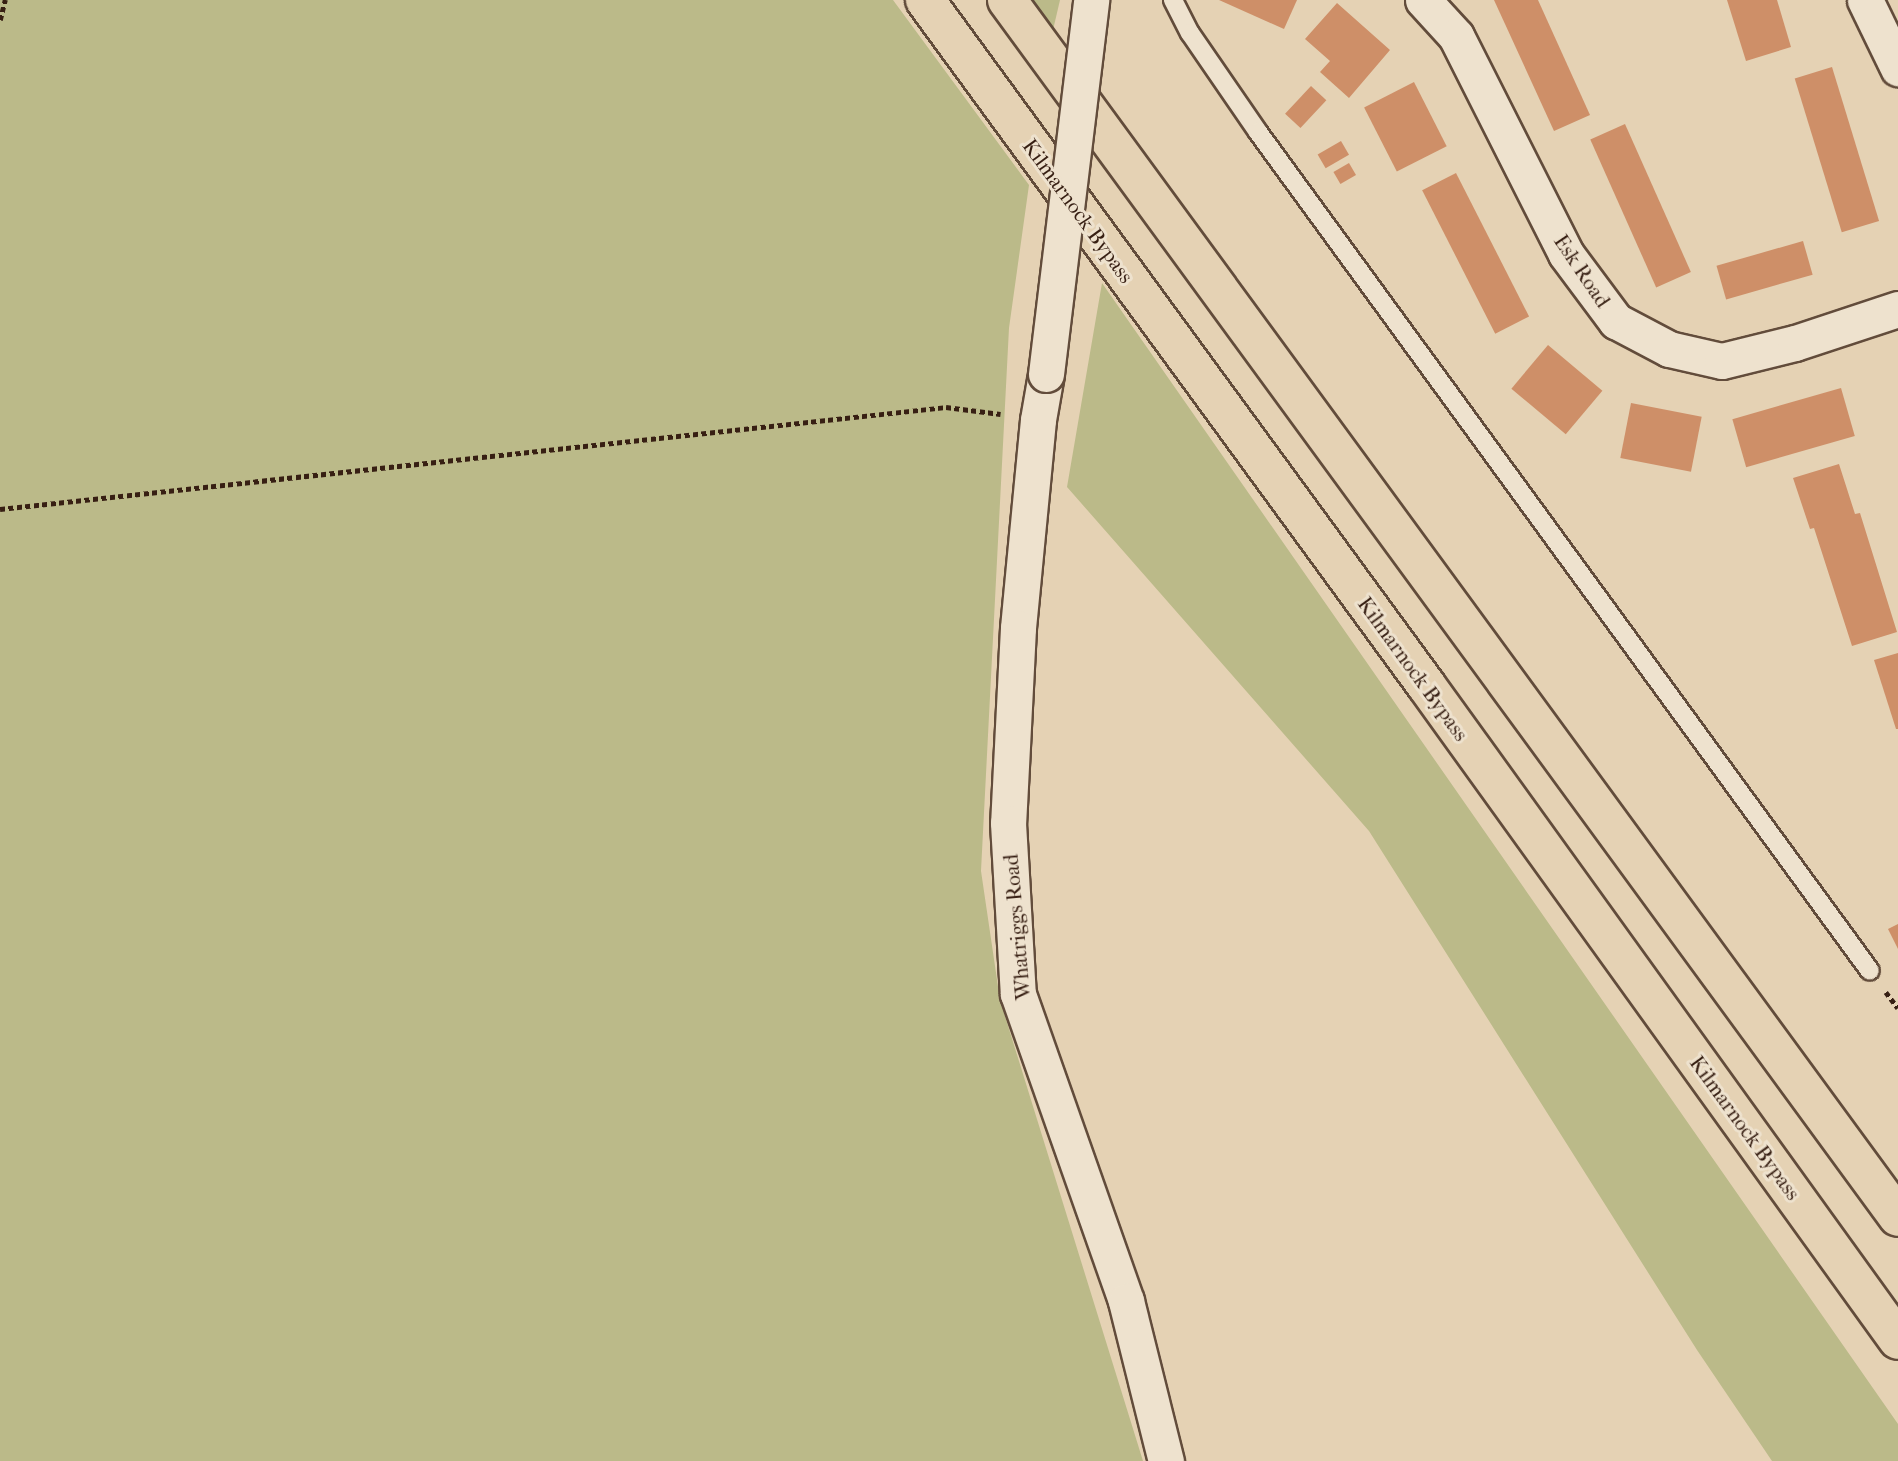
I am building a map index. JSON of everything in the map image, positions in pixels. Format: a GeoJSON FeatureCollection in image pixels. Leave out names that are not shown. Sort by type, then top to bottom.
{"type":"FeatureCollection","features":[{"type":"Feature","properties":{"kind":"highway","name":"Kilmarnock Bypass"},"geometry":{"type":"LineString","coordinates":[[925,0],[1442,708],[1898,1340]]}},
{"type":"Feature","properties":{"kind":"highway"},"geometry":{"type":"LineString","coordinates":[[1007,0],[1898,1217]]}},
{"type":"Feature","properties":{"kind":"street","name":"Whatriggs Road"},"geometry":{"type":"LineString","coordinates":[[1091,0],[1038,420],[1018,628],[1008,823],[1018,994],[1126,1301],[1166,1461]]}},
{"type":"Feature","properties":{"kind":"street","name":"Esk Road"},"geometry":{"type":"LineString","coordinates":[[1423,0],[1456,36],[1566,254],[1616,321],[1669,349],[1722,361],[1897,312]]}},
{"type":"Feature","properties":{"kind":"street"},"geometry":{"type":"LineString","coordinates":[[1865,0],[1898,68]]}},
{"type":"Feature","properties":{"kind":"lane"},"geometry":{"type":"LineString","coordinates":[[1173,0],[1190,33],[1258,132],[1870,971]]}},
{"type":"Feature","properties":{"kind":"path"},"geometry":{"type":"LineString","coordinates":[[0,20],[5,0]]}},
{"type":"Feature","properties":{"kind":"path"},"geometry":{"type":"LineString","coordinates":[[0,509],[946,407],[1038,420]]}},
{"type":"Feature","properties":{"kind":"shaded area"},"geometry":{"type":"Polygon","coordinates":[[[0,0],[893,0],[1029,185],[1009,328],[981,871],[1000,1000],[1143,1461],[0,1461],[0,0]]]}},
{"type":"Feature","properties":{"kind":"shaded area"},"geometry":{"type":"Polygon","coordinates":[[[1031,0],[1060,0],[1053,30],[1031,0]]]}},
{"type":"Feature","properties":{"kind":"shaded area"},"geometry":{"type":"Polygon","coordinates":[[[1102,283],[1898,1424],[1898,1461],[1772,1461],[1697,1350],[1369,831],[1067,487],[1102,283]]]}},
{"type":"Feature","properties":{"kind":"building"},"geometry":{"type":"Polygon","coordinates":[[[1219,0],[1297,0],[1284,29],[1219,0]]]}},
{"type":"Feature","properties":{"kind":"building"},"geometry":{"type":"Polygon","coordinates":[[[1494,0],[1538,0],[1590,115],[1554,131],[1494,0]]]}},
{"type":"Feature","properties":{"kind":"building"},"geometry":{"type":"Polygon","coordinates":[[[1727,0],[1777,0],[1791,47],[1746,61],[1727,0]]]}},
{"type":"Feature","properties":{"kind":"building"},"geometry":{"type":"Polygon","coordinates":[[[1337,3],[1390,50],[1349,98],[1320,72],[1330,61],[1305,39],[1337,3]]]}},
{"type":"Feature","properties":{"kind":"building"},"geometry":{"type":"Polygon","coordinates":[[[1832,67],[1879,221],[1842,232],[1795,78],[1832,67]]]}},
{"type":"Feature","properties":{"kind":"building"},"geometry":{"type":"Polygon","coordinates":[[[1414,82],[1447,146],[1397,172],[1364,107],[1414,82]]]}},
{"type":"Feature","properties":{"kind":"building"},"geometry":{"type":"Polygon","coordinates":[[[1311,86],[1326,100],[1300,128],[1285,114],[1311,86]]]}},
{"type":"Feature","properties":{"kind":"building"},"geometry":{"type":"Polygon","coordinates":[[[1625,124],[1691,272],[1656,287],[1590,139],[1625,124]]]}},
{"type":"Feature","properties":{"kind":"building"},"geometry":{"type":"Polygon","coordinates":[[[1341,141],[1349,155],[1326,168],[1318,154],[1341,141]]]}},
{"type":"Feature","properties":{"kind":"building"},"geometry":{"type":"Polygon","coordinates":[[[1349,163],[1356,175],[1340,184],[1333,172],[1349,163]]]}},
{"type":"Feature","properties":{"kind":"building"},"geometry":{"type":"Polygon","coordinates":[[[1456,173],[1529,316],[1495,334],[1422,190],[1456,173]]]}},
{"type":"Feature","properties":{"kind":"building"},"geometry":{"type":"Polygon","coordinates":[[[1803,241],[1813,275],[1726,299],[1716,266],[1803,241]]]}},
{"type":"Feature","properties":{"kind":"building"},"geometry":{"type":"Polygon","coordinates":[[[1548,345],[1602,391],[1566,434],[1511,389],[1548,345]]]}},
{"type":"Feature","properties":{"kind":"building"},"geometry":{"type":"Polygon","coordinates":[[[1841,388],[1855,436],[1746,467],[1732,419],[1841,388]]]}},
{"type":"Feature","properties":{"kind":"building"},"geometry":{"type":"Polygon","coordinates":[[[1631,403],[1702,417],[1691,472],[1620,458],[1631,403]]]}},
{"type":"Feature","properties":{"kind":"building"},"geometry":{"type":"Polygon","coordinates":[[[1839,464],[1855,514],[1860,513],[1897,632],[1852,646],[1814,528],[1810,529],[1793,478],[1839,464]]]}},
{"type":"Feature","properties":{"kind":"building"},"geometry":{"type":"Polygon","coordinates":[[[1898,653],[1898,729],[1896,729],[1874,660],[1898,653]]]}},
{"type":"Feature","properties":{"kind":"building"},"geometry":{"type":"Polygon","coordinates":[[[1898,924],[1898,949],[1888,929],[1898,924]]]}}]}
